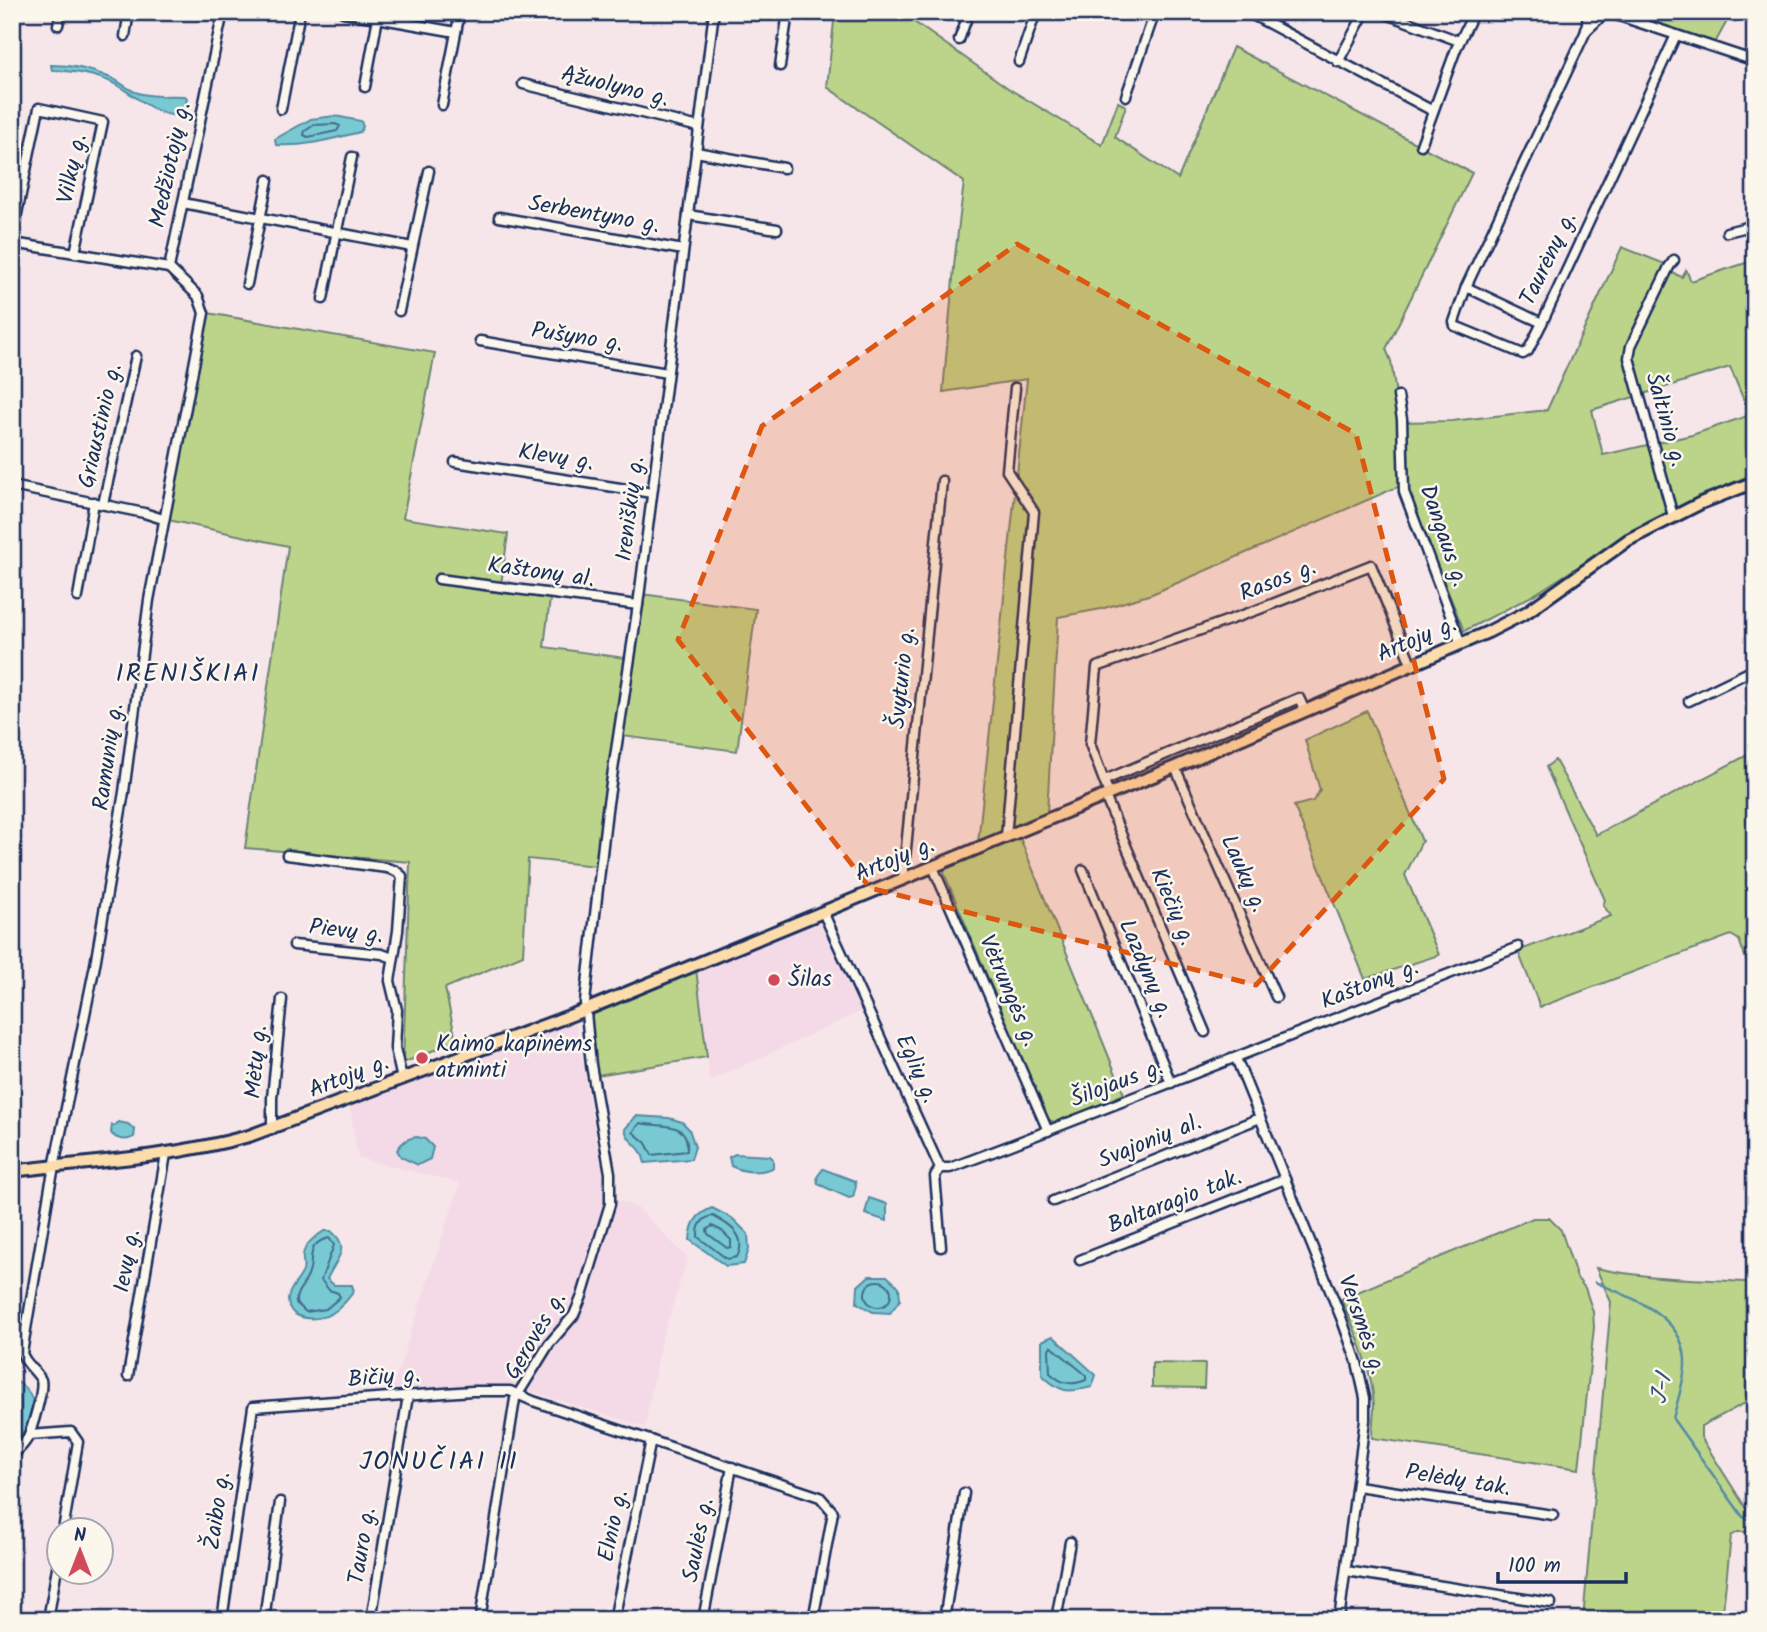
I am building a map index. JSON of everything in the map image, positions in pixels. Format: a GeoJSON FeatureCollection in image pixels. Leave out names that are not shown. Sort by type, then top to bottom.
{"type":"FeatureCollection","features":[{"type":"Feature","properties":{"kind":"main road","name":"Artojų g."},"geometry":{"type":"LineString","coordinates":[[12,1171],[166,1154],[223,1143],[272,1129],[585,1010],[1175,767],[1461,644],[1527,612],[1628,540],[1673,516],[1755,482]]}},
{"type":"Feature","properties":{"kind":"street"},"geometry":{"type":"LineString","coordinates":[[58,25],[61,12]]}},
{"type":"Feature","properties":{"kind":"street"},"geometry":{"type":"LineString","coordinates":[[125,36],[129,12]]}},
{"type":"Feature","properties":{"kind":"street"},"geometry":{"type":"LineString","coordinates":[[281,109],[300,12]]}},
{"type":"Feature","properties":{"kind":"street"},"geometry":{"type":"LineString","coordinates":[[343,12],[379,15],[456,32]]}},
{"type":"Feature","properties":{"kind":"street"},"geometry":{"type":"LineString","coordinates":[[442,105],[460,12]]}},
{"type":"Feature","properties":{"kind":"street","name":"Ireniškių g."},"geometry":{"type":"LineString","coordinates":[[585,1010],[607,810],[638,605],[714,12]]}},
{"type":"Feature","properties":{"kind":"street"},"geometry":{"type":"LineString","coordinates":[[780,66],[788,12]]}},
{"type":"Feature","properties":{"kind":"street"},"geometry":{"type":"LineString","coordinates":[[960,40],[969,12]]}},
{"type":"Feature","properties":{"kind":"street"},"geometry":{"type":"LineString","coordinates":[[1019,62],[1036,12]]}},
{"type":"Feature","properties":{"kind":"street"},"geometry":{"type":"LineString","coordinates":[[1126,96],[1155,12]]}},
{"type":"Feature","properties":{"kind":"street"},"geometry":{"type":"LineString","coordinates":[[1247,12],[1433,111]]}},
{"type":"Feature","properties":{"kind":"street"},"geometry":{"type":"LineString","coordinates":[[1338,62],[1365,12]]}},
{"type":"Feature","properties":{"kind":"street"},"geometry":{"type":"LineString","coordinates":[[1381,12],[1460,41]]}},
{"type":"Feature","properties":{"kind":"street"},"geometry":{"type":"LineString","coordinates":[[1421,145],[1460,41],[1474,12]]}},
{"type":"Feature","properties":{"kind":"street"},"geometry":{"type":"LineString","coordinates":[[1542,323],[1528,351],[1522,354],[1455,327],[1454,322],[1466,287],[1586,31],[1588,12]]}},
{"type":"Feature","properties":{"kind":"street"},"geometry":{"type":"LineString","coordinates":[[1586,31],[1606,12],[1755,61]]}},
{"type":"Feature","properties":{"kind":"street","name":"Medžiotojų g."},"geometry":{"type":"LineString","coordinates":[[169,268],[222,13]]}},
{"type":"Feature","properties":{"kind":"street"},"geometry":{"type":"LineString","coordinates":[[365,88],[379,15]]}},
{"type":"Feature","properties":{"kind":"street","name":"Taurėnų g."},"geometry":{"type":"LineString","coordinates":[[1466,287],[1542,323],[1676,35]]}},
{"type":"Feature","properties":{"kind":"street","name":"Ąžuolyno g."},"geometry":{"type":"LineString","coordinates":[[523,84],[699,127]]}},
{"type":"Feature","properties":{"kind":"street","name":"Vilkų g."},"geometry":{"type":"LineString","coordinates":[[39,108],[103,122],[75,253],[19,244],[15,237],[14,228],[39,108]]}},
{"type":"Feature","properties":{"kind":"street"},"geometry":{"type":"LineString","coordinates":[[696,152],[784,168]]}},
{"type":"Feature","properties":{"kind":"street"},"geometry":{"type":"LineString","coordinates":[[323,299],[352,157]]}},
{"type":"Feature","properties":{"kind":"street"},"geometry":{"type":"LineString","coordinates":[[399,311],[429,171]]}},
{"type":"Feature","properties":{"kind":"street"},"geometry":{"type":"LineString","coordinates":[[247,284],[268,180]]}},
{"type":"Feature","properties":{"kind":"street"},"geometry":{"type":"LineString","coordinates":[[183,203],[412,247]]}},
{"type":"Feature","properties":{"kind":"street"},"geometry":{"type":"LineString","coordinates":[[688,215],[777,229]]}},
{"type":"Feature","properties":{"kind":"street","name":"Serbentyno g."},"geometry":{"type":"LineString","coordinates":[[499,217],[683,250]]}},
{"type":"Feature","properties":{"kind":"street"},"geometry":{"type":"LineString","coordinates":[[1727,232],[1755,225]]}},
{"type":"Feature","properties":{"kind":"street"},"geometry":{"type":"LineString","coordinates":[[75,253],[169,268]]}},
{"type":"Feature","properties":{"kind":"street","name":"Šaltinio g."},"geometry":{"type":"LineString","coordinates":[[1673,516],[1629,358],[1631,346],[1674,260]]}},
{"type":"Feature","properties":{"kind":"street","name":"Ramunių g."},"geometry":{"type":"LineString","coordinates":[[29,1435],[42,1384],[22,1353],[55,1166],[95,965],[124,792],[149,600],[204,313],[198,296],[169,268]]}},
{"type":"Feature","properties":{"kind":"street","name":"Pušyno g."},"geometry":{"type":"LineString","coordinates":[[480,341],[667,373]]}},
{"type":"Feature","properties":{"kind":"street","name":"Griaustinio g."},"geometry":{"type":"LineString","coordinates":[[78,597],[98,503],[136,356]]}},
{"type":"Feature","properties":{"kind":"street"},"geometry":{"type":"LineString","coordinates":[[1006,837],[1034,512],[1007,471],[1015,388]]}},
{"type":"Feature","properties":{"kind":"street","name":"Dangaus g."},"geometry":{"type":"LineString","coordinates":[[1398,396],[1402,419],[1404,492],[1461,644]]}},
{"type":"Feature","properties":{"kind":"street","name":"Klevų g."},"geometry":{"type":"LineString","coordinates":[[455,462],[652,493]]}},
{"type":"Feature","properties":{"kind":"street","name":"Švyturio g."},"geometry":{"type":"LineString","coordinates":[[903,879],[942,481]]}},
{"type":"Feature","properties":{"kind":"street"},"geometry":{"type":"LineString","coordinates":[[12,486],[163,519]]}},
{"type":"Feature","properties":{"kind":"street","name":"Rasos g."},"geometry":{"type":"LineString","coordinates":[[1097,667],[1257,610],[1371,565],[1412,666]]}},
{"type":"Feature","properties":{"kind":"street","name":"Kaštonų al."},"geometry":{"type":"LineString","coordinates":[[439,579],[638,605]]}},
{"type":"Feature","properties":{"kind":"street","name":"Kiečių g."},"geometry":{"type":"LineString","coordinates":[[1097,667],[1090,744],[1105,780],[1107,795],[1205,1032]]}},
{"type":"Feature","properties":{"kind":"street"},"geometry":{"type":"LineString","coordinates":[[1689,701],[1755,669]]}},
{"type":"Feature","properties":{"kind":"street"},"geometry":{"type":"LineString","coordinates":[[1105,780],[1299,698],[1305,711]]}},
{"type":"Feature","properties":{"kind":"street","name":"Laukų g."},"geometry":{"type":"LineString","coordinates":[[1175,767],[1276,997]]}},
{"type":"Feature","properties":{"kind":"street"},"geometry":{"type":"LineString","coordinates":[[287,855],[387,869],[402,876],[390,981],[397,1010],[395,1048],[402,1079]]}},
{"type":"Feature","properties":{"kind":"street","name":"Vėtrungės g."},"geometry":{"type":"LineString","coordinates":[[933,867],[1048,1131]]}},
{"type":"Feature","properties":{"kind":"street","name":"Lazdynų g."},"geometry":{"type":"LineString","coordinates":[[1083,870],[1171,1083]]}},
{"type":"Feature","properties":{"kind":"street","name":"Eglių g."},"geometry":{"type":"LineString","coordinates":[[823,912],[940,1168],[935,1176],[941,1247]]}},
{"type":"Feature","properties":{"kind":"street","name":"Pievų g."},"geometry":{"type":"LineString","coordinates":[[294,944],[382,954],[393,958]]}},
{"type":"Feature","properties":{"kind":"street","name":"Kaštonų g."},"geometry":{"type":"LineString","coordinates":[[1236,1058],[1518,947]]}},
{"type":"Feature","properties":{"kind":"street","name":"Mėtų g."},"geometry":{"type":"LineString","coordinates":[[272,1129],[272,1098],[282,999]]}},
{"type":"Feature","properties":{"kind":"street","name":"Gerovės g."},"geometry":{"type":"LineString","coordinates":[[585,1010],[610,1173],[610,1204],[583,1296],[574,1315],[548,1344],[519,1393],[533,1401],[820,1497],[833,1511],[813,1620]]}},
{"type":"Feature","properties":{"kind":"street","name":"Šilojaus g."},"geometry":{"type":"LineString","coordinates":[[940,1168],[950,1168],[1012,1145],[1236,1058]]}},
{"type":"Feature","properties":{"kind":"street","name":"Versmės g."},"geometry":{"type":"LineString","coordinates":[[1236,1058],[1357,1362],[1365,1398],[1365,1420],[1339,1620]]}},
{"type":"Feature","properties":{"kind":"street","name":"Svajonių al."},"geometry":{"type":"LineString","coordinates":[[1053,1200],[1261,1118]]}},
{"type":"Feature","properties":{"kind":"street","name":"Ievų g."},"geometry":{"type":"LineString","coordinates":[[128,1376],[166,1154]]}},
{"type":"Feature","properties":{"kind":"street","name":"Baltaragio tak."},"geometry":{"type":"LineString","coordinates":[[1080,1260],[1285,1179]]}},
{"type":"Feature","properties":{"kind":"street","name":"Bičių g."},"geometry":{"type":"LineString","coordinates":[[253,1407],[471,1391],[519,1393]]}},
{"type":"Feature","properties":{"kind":"street"},"geometry":{"type":"LineString","coordinates":[[480,1620],[514,1407],[519,1393]]}},
{"type":"Feature","properties":{"kind":"street","name":"Tauro g."},"geometry":{"type":"LineString","coordinates":[[371,1620],[408,1396]]}},
{"type":"Feature","properties":{"kind":"street","name":"Žaibo g."},"geometry":{"type":"LineString","coordinates":[[222,1620],[253,1407]]}},
{"type":"Feature","properties":{"kind":"street"},"geometry":{"type":"LineString","coordinates":[[12,1457],[29,1435],[71,1432],[78,1442],[66,1516]]}},
{"type":"Feature","properties":{"kind":"street","name":"Elnio g."},"geometry":{"type":"LineString","coordinates":[[614,1620],[651,1440]]}},
{"type":"Feature","properties":{"kind":"street","name":"Saulės g."},"geometry":{"type":"LineString","coordinates":[[703,1620],[732,1468]]}},
{"type":"Feature","properties":{"kind":"street","name":"Pelėdų tak."},"geometry":{"type":"LineString","coordinates":[[1357,1486],[1553,1515]]}},
{"type":"Feature","properties":{"kind":"street"},"geometry":{"type":"LineString","coordinates":[[944,1620],[964,1493]]}},
{"type":"Feature","properties":{"kind":"street"},"geometry":{"type":"LineString","coordinates":[[264,1620],[280,1502]]}},
{"type":"Feature","properties":{"kind":"street"},"geometry":{"type":"LineString","coordinates":[[1056,1620],[1070,1542]]}},
{"type":"Feature","properties":{"kind":"street"},"geometry":{"type":"LineString","coordinates":[[1346,1571],[1552,1604]]}},
{"type":"Feature","properties":{"kind":"street"},"geometry":{"type":"LineString","coordinates":[[48,1620],[54,1586]]}},
{"type":"Feature","properties":{"kind":"highlighted area"},"geometry":{"type":"Polygon","coordinates":[[[1017,244],[1356,434],[1444,779],[1256,985],[870,888],[678,640],[762,426],[1017,244]]]}},
{"type":"Feature","properties":{"kind":"shaded area"},"geometry":{"type":"Polygon","coordinates":[[[818,921],[827,925],[866,1009],[710,1081],[696,969],[818,921]]]}},
{"type":"Feature","properties":{"kind":"shaded area"},"geometry":{"type":"Polygon","coordinates":[[[575,1020],[606,1196],[637,1207],[688,1258],[660,1345],[645,1427],[514,1386],[392,1389],[460,1183],[358,1158],[349,1103],[575,1020]]]}},
{"type":"Feature","properties":{"kind":"green space"},"geometry":{"type":"Polygon","coordinates":[[[835,12],[900,12],[1011,90],[1102,145],[1118,102],[1126,106],[1115,137],[1178,179],[1233,47],[1472,173],[1386,349],[1391,361],[1400,422],[1452,421],[1547,410],[1622,247],[1665,264],[1663,269],[1682,277],[1686,270],[1691,281],[1755,260],[1755,473],[1690,501],[1620,540],[1532,596],[1464,631],[1404,484],[1152,594],[1101,609],[1058,617],[1047,813],[978,843],[1027,379],[943,392],[964,182],[827,87],[835,12]],[[1730,367],[1592,410],[1603,455],[1692,435],[1750,415],[1730,367]]]}},
{"type":"Feature","properties":{"kind":"green space"},"geometry":{"type":"Polygon","coordinates":[[[1623,12],[1732,12],[1715,43],[1623,12]]]}},
{"type":"Feature","properties":{"kind":"green space"},"geometry":{"type":"Polygon","coordinates":[[[208,313],[435,353],[403,518],[508,534],[500,592],[550,599],[544,647],[626,658],[596,866],[528,859],[523,955],[445,988],[456,1041],[403,1063],[410,862],[245,848],[288,546],[168,520],[208,313]]]}},
{"type":"Feature","properties":{"kind":"green space"},"geometry":{"type":"Polygon","coordinates":[[[641,594],[756,609],[737,751],[622,736],[641,594]]]}},
{"type":"Feature","properties":{"kind":"green space"},"geometry":{"type":"Polygon","coordinates":[[[1367,711],[1422,841],[1405,875],[1439,955],[1365,979],[1294,806],[1313,801],[1320,790],[1305,740],[1367,711]]]}},
{"type":"Feature","properties":{"kind":"green space"},"geometry":{"type":"Polygon","coordinates":[[[1755,751],[1755,984],[1739,940],[1731,935],[1540,1007],[1518,951],[1611,916],[1603,905],[1605,900],[1546,767],[1555,760],[1596,835],[1755,751]]]}},
{"type":"Feature","properties":{"kind":"green space"},"geometry":{"type":"Polygon","coordinates":[[[1020,838],[1124,1094],[1056,1123],[1047,1119],[944,873],[945,869],[1020,838]]]}},
{"type":"Feature","properties":{"kind":"green space"},"geometry":{"type":"Polygon","coordinates":[[[696,969],[707,1057],[597,1075],[590,1019],[593,1010],[696,969]]]}},
{"type":"Feature","properties":{"kind":"green space"},"geometry":{"type":"Polygon","coordinates":[[[1533,1218],[1549,1218],[1561,1230],[1577,1278],[1585,1288],[1593,1312],[1594,1327],[1579,1469],[1372,1438],[1374,1405],[1370,1377],[1358,1337],[1341,1299],[1533,1218]]]}},
{"type":"Feature","properties":{"kind":"green space"},"geometry":{"type":"Polygon","coordinates":[[[1596,1268],[1656,1277],[1755,1283],[1755,1398],[1701,1426],[1701,1437],[1747,1510],[1755,1511],[1755,1532],[1738,1532],[1731,1536],[1722,1620],[1583,1620],[1611,1302],[1596,1268]]]}},
{"type":"Feature","properties":{"kind":"green space"},"geometry":{"type":"Polygon","coordinates":[[[1152,1363],[1205,1364],[1204,1388],[1152,1387],[1152,1363]]]}},
{"type":"Feature","properties":{"kind":"water"},"geometry":{"type":"Polygon","coordinates":[[[51,65],[96,72],[141,94],[185,96],[187,98],[184,115],[155,109],[111,82],[82,73],[52,70],[51,65]]]}},
{"type":"Feature","properties":{"kind":"water"},"geometry":{"type":"Polygon","coordinates":[[[335,116],[361,121],[363,127],[360,132],[318,142],[276,145],[275,139],[311,119],[335,116]]]}},
{"type":"Feature","properties":{"kind":"water"},"geometry":{"type":"Polygon","coordinates":[[[636,1116],[669,1118],[682,1122],[689,1129],[695,1147],[691,1159],[645,1163],[625,1129],[636,1116]]]}},
{"type":"Feature","properties":{"kind":"water"},"geometry":{"type":"Polygon","coordinates":[[[118,1122],[128,1124],[135,1130],[134,1137],[124,1140],[113,1135],[112,1125],[115,1126],[118,1122]]]}},
{"type":"Feature","properties":{"kind":"water"},"geometry":{"type":"Polygon","coordinates":[[[417,1137],[425,1139],[433,1147],[430,1159],[418,1165],[401,1157],[397,1150],[405,1141],[417,1137]]]}},
{"type":"Feature","properties":{"kind":"water"},"geometry":{"type":"Polygon","coordinates":[[[735,1154],[770,1156],[773,1159],[773,1168],[752,1172],[741,1170],[731,1166],[729,1157],[735,1154]]]}},
{"type":"Feature","properties":{"kind":"water"},"geometry":{"type":"Polygon","coordinates":[[[823,1169],[855,1181],[853,1197],[849,1198],[818,1184],[817,1177],[823,1169]]]}},
{"type":"Feature","properties":{"kind":"water"},"geometry":{"type":"Polygon","coordinates":[[[869,1198],[887,1204],[887,1221],[865,1214],[869,1198]]]}},
{"type":"Feature","properties":{"kind":"water"},"geometry":{"type":"Polygon","coordinates":[[[712,1208],[732,1218],[748,1234],[749,1249],[744,1264],[726,1266],[690,1240],[695,1220],[712,1208]]]}},
{"type":"Feature","properties":{"kind":"water"},"geometry":{"type":"Polygon","coordinates":[[[324,1231],[331,1231],[337,1237],[341,1248],[338,1260],[327,1279],[334,1285],[352,1285],[354,1291],[331,1314],[304,1318],[293,1312],[288,1299],[303,1271],[306,1247],[324,1231]]]}},
{"type":"Feature","properties":{"kind":"water"},"geometry":{"type":"Polygon","coordinates":[[[869,1276],[887,1276],[899,1287],[900,1300],[890,1313],[873,1312],[857,1303],[858,1286],[869,1276]]]}},
{"type":"Feature","properties":{"kind":"water"},"geometry":{"type":"Polygon","coordinates":[[[1053,1336],[1096,1375],[1092,1387],[1065,1390],[1042,1375],[1042,1341],[1053,1336]]]}},
{"type":"Feature","properties":{"kind":"water"},"geometry":{"type":"Polygon","coordinates":[[[12,1378],[29,1392],[33,1405],[28,1424],[12,1446],[12,1378]]]}},
{"type":"Feature","properties":{"kind":"waterway","name":"J-1"},"geometry":{"type":"LineString","coordinates":[[1595,1282],[1640,1302],[1667,1321],[1677,1334],[1683,1348],[1685,1365],[1673,1419],[1743,1517],[1755,1521]]}},
{"type":"Feature","properties":{"kind":"place","name":"Šilas"},"geometry":{"type":"Point","coordinates":[774,980]}},
{"type":"Feature","properties":{"kind":"place","name":"Kaimo kapinėms atminti"},"geometry":{"type":"Point","coordinates":[422,1058]}},
{"type":"Feature","properties":{"kind":"district","name":"IRENIŠKIAI"},"geometry":{"type":"Point","coordinates":[188,674]}},
{"type":"Feature","properties":{"kind":"district","name":"JONUČIAI II"},"geometry":{"type":"Point","coordinates":[439,1462]}}]}
